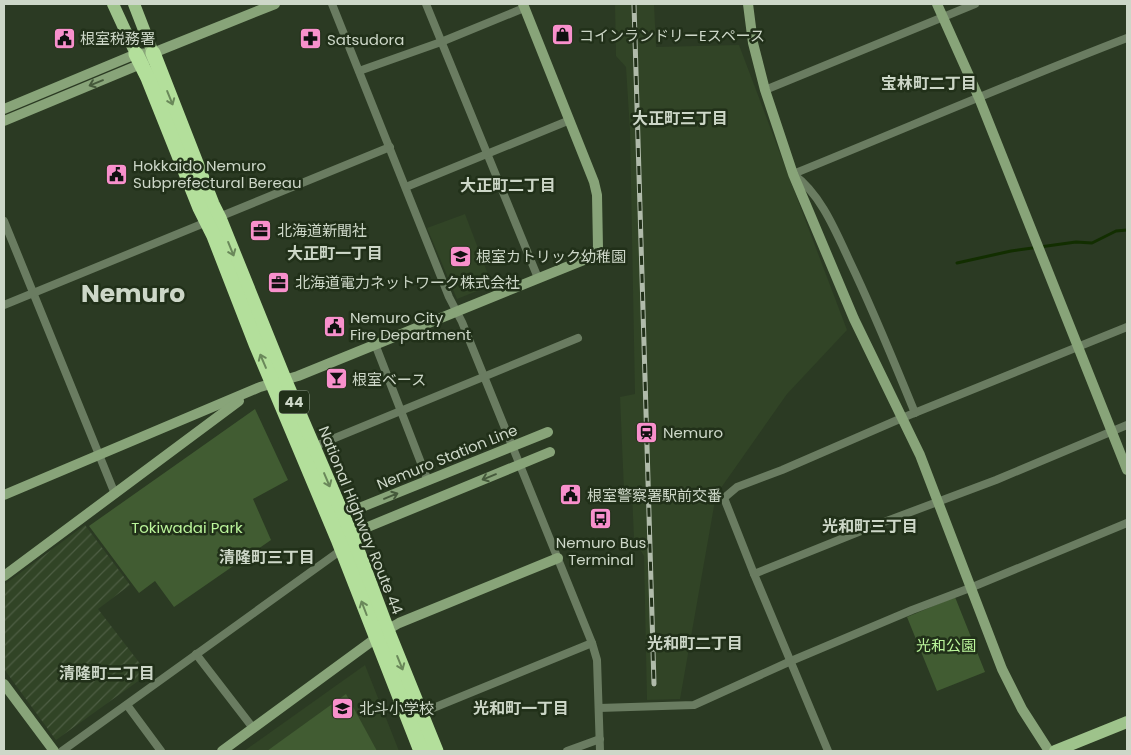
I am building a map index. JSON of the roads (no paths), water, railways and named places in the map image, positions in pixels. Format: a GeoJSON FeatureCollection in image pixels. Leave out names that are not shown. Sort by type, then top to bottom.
{"type":"FeatureCollection","features":[{"type":"Feature","properties":{"kind":"highway","name":"National Highway Route 44"},"geometry":{"type":"LineString","coordinates":[[153,53],[212,204],[213,220]]}},
{"type":"Feature","properties":{"kind":"highway","name":"National Highway Route 44"},"geometry":{"type":"LineString","coordinates":[[138,59],[213,220],[278,381],[346,541],[381,634],[421,751]]}},
{"type":"Feature","properties":{"kind":"highway","name":"National Highway Route 44"},"geometry":{"type":"LineString","coordinates":[[278,381],[313,446],[336,518]]}},
{"type":"Feature","properties":{"kind":"highway","name":"National Highway Route 44"},"geometry":{"type":"LineString","coordinates":[[381,634],[421,713],[436,751]]}},
{"type":"Feature","properties":{"kind":"main road"},"geometry":{"type":"LineString","coordinates":[[113,4],[138,59]]}},
{"type":"Feature","properties":{"kind":"main road"},"geometry":{"type":"LineString","coordinates":[[134,4],[153,53]]}},
{"type":"Feature","properties":{"kind":"main road"},"geometry":{"type":"LineString","coordinates":[[1055,751],[1127,722]]}},
{"type":"Feature","properties":{"kind":"street"},"geometry":{"type":"LineString","coordinates":[[4,109],[138,59],[275,4]]}},
{"type":"Feature","properties":{"kind":"street"},"geometry":{"type":"LineString","coordinates":[[332,4],[592,643],[597,660],[600,751]]}},
{"type":"Feature","properties":{"kind":"street"},"geometry":{"type":"LineString","coordinates":[[426,4],[538,278]]}},
{"type":"Feature","properties":{"kind":"street"},"geometry":{"type":"LineString","coordinates":[[748,4],[753,42],[765,90],[793,174],[854,319],[920,455],[1002,669],[1022,710],[1049,751]]}},
{"type":"Feature","properties":{"kind":"street"},"geometry":{"type":"LineString","coordinates":[[937,4],[979,98],[1127,470]]}},
{"type":"Feature","properties":{"kind":"street"},"geometry":{"type":"LineString","coordinates":[[765,90],[975,4]]}},
{"type":"Feature","properties":{"kind":"street"},"geometry":{"type":"LineString","coordinates":[[4,495],[252,391],[298,376],[591,257],[598,248],[597,195],[594,182],[524,6],[441,42],[359,71]]}},
{"type":"Feature","properties":{"kind":"street"},"geometry":{"type":"LineString","coordinates":[[793,174],[1033,74],[1127,38]]}},
{"type":"Feature","properties":{"kind":"street"},"geometry":{"type":"LineString","coordinates":[[4,121],[138,59]]}},
{"type":"Feature","properties":{"kind":"street"},"geometry":{"type":"LineString","coordinates":[[406,187],[570,120]]}},
{"type":"Feature","properties":{"kind":"street"},"geometry":{"type":"LineString","coordinates":[[4,305],[390,147]]}},
{"type":"Feature","properties":{"kind":"street"},"geometry":{"type":"LineString","coordinates":[[793,174],[804,182],[821,206],[840,242],[876,316],[915,413]]}},
{"type":"Feature","properties":{"kind":"street"},"geometry":{"type":"LineString","coordinates":[[4,221],[115,494]]}},
{"type":"Feature","properties":{"kind":"street"},"geometry":{"type":"LineString","coordinates":[[828,751],[724,498],[737,487],[1127,327]]}},
{"type":"Feature","properties":{"kind":"street"},"geometry":{"type":"LineString","coordinates":[[313,446],[578,338]]}},
{"type":"Feature","properties":{"kind":"street"},"geometry":{"type":"LineString","coordinates":[[375,344],[428,481]]}},
{"type":"Feature","properties":{"kind":"street"},"geometry":{"type":"LineString","coordinates":[[4,576],[252,391]]}},
{"type":"Feature","properties":{"kind":"street"},"geometry":{"type":"LineString","coordinates":[[754,574],[876,525],[996,480],[1127,425]]}},
{"type":"Feature","properties":{"kind":"street","name":"Nemuro Station Line"},"geometry":{"type":"LineString","coordinates":[[336,518],[548,432]]}},
{"type":"Feature","properties":{"kind":"street"},"geometry":{"type":"LineString","coordinates":[[62,751],[196,654],[346,541],[550,452]]}},
{"type":"Feature","properties":{"kind":"street"},"geometry":{"type":"LineString","coordinates":[[599,708],[694,705],[791,661],[912,610],[1127,524]]}},
{"type":"Feature","properties":{"kind":"street"},"geometry":{"type":"LineString","coordinates":[[222,751],[381,634],[558,558]]}},
{"type":"Feature","properties":{"kind":"street"},"geometry":{"type":"LineString","coordinates":[[421,713],[592,643]]}},
{"type":"Feature","properties":{"kind":"street"},"geometry":{"type":"LineString","coordinates":[[196,654],[253,728]]}},
{"type":"Feature","properties":{"kind":"street"},"geometry":{"type":"LineString","coordinates":[[4,684],[54,751]]}},
{"type":"Feature","properties":{"kind":"street"},"geometry":{"type":"LineString","coordinates":[[127,705],[161,751]]}},
{"type":"Feature","properties":{"kind":"street"},"geometry":{"type":"LineString","coordinates":[[567,751],[600,739]]}},
{"type":"Feature","properties":{"kind":"waterway"},"geometry":{"type":"LineString","coordinates":[[957,263],[1011,251],[1076,242],[1092,243],[1116,231],[1127,230]]}},
{"type":"Feature","properties":{"kind":"railway"},"geometry":{"type":"LineString","coordinates":[[634,4],[654,684]]}},
{"type":"Feature","properties":{"kind":"place","name":"コインランドリーEスペース"},"geometry":{"type":"Point","coordinates":[563,35]}},
{"type":"Feature","properties":{"kind":"place","name":"根室税務署"},"geometry":{"type":"Point","coordinates":[64,38]}},
{"type":"Feature","properties":{"kind":"place","name":"Satsudora"},"geometry":{"type":"Point","coordinates":[311,39]}},
{"type":"Feature","properties":{"kind":"place","name":"Hokkaido Nemuro Subprefectural Bereau"},"geometry":{"type":"Point","coordinates":[117,174]}},
{"type":"Feature","properties":{"kind":"place","name":"北海道新聞社"},"geometry":{"type":"Point","coordinates":[261,230]}},
{"type":"Feature","properties":{"kind":"place","name":"根室カトリック幼稚園"},"geometry":{"type":"Point","coordinates":[460,256]}},
{"type":"Feature","properties":{"kind":"place","name":"北海道電力ネットワーク株式会社"},"geometry":{"type":"Point","coordinates":[279,282]}},
{"type":"Feature","properties":{"kind":"place","name":"Nemuro City Fire Department"},"geometry":{"type":"Point","coordinates":[334,326]}},
{"type":"Feature","properties":{"kind":"place","name":"根室ベース"},"geometry":{"type":"Point","coordinates":[336,379]}},
{"type":"Feature","properties":{"kind":"place","name":"Nemuro"},"geometry":{"type":"Point","coordinates":[647,432]}},
{"type":"Feature","properties":{"kind":"place","name":"根室警察署駅前交番"},"geometry":{"type":"Point","coordinates":[571,495]}},
{"type":"Feature","properties":{"kind":"place","name":"Nemuro Bus Terminal"},"geometry":{"type":"Point","coordinates":[601,519]}},
{"type":"Feature","properties":{"kind":"place","name":"北斗小学校"},"geometry":{"type":"Point","coordinates":[343,708]}},
{"type":"Feature","properties":{"kind":"district","name":"宝林町二丁目"},"geometry":{"type":"Point","coordinates":[929,83]}},
{"type":"Feature","properties":{"kind":"district","name":"大正町三丁目"},"geometry":{"type":"Point","coordinates":[680,118]}},
{"type":"Feature","properties":{"kind":"district","name":"大正町二丁目"},"geometry":{"type":"Point","coordinates":[508,185]}},
{"type":"Feature","properties":{"kind":"district","name":"大正町一丁目"},"geometry":{"type":"Point","coordinates":[335,253]}},
{"type":"Feature","properties":{"kind":"district","name":"Nemuro"},"geometry":{"type":"Point","coordinates":[133,293]}},
{"type":"Feature","properties":{"kind":"district","name":"光和町三丁目"},"geometry":{"type":"Point","coordinates":[870,526]}},
{"type":"Feature","properties":{"kind":"district","name":"清隆町三丁目"},"geometry":{"type":"Point","coordinates":[267,557]}},
{"type":"Feature","properties":{"kind":"district","name":"光和町二丁目"},"geometry":{"type":"Point","coordinates":[695,643]}},
{"type":"Feature","properties":{"kind":"district","name":"清隆町二丁目"},"geometry":{"type":"Point","coordinates":[107,673]}},
{"type":"Feature","properties":{"kind":"district","name":"光和町一丁目"},"geometry":{"type":"Point","coordinates":[521,708]}},
{"type":"Feature","properties":{"kind":"park label","name":"Tokiwadai Park"},"geometry":{"type":"Point","coordinates":[187,527]}},
{"type":"Feature","properties":{"kind":"park label","name":"光和公園"},"geometry":{"type":"Point","coordinates":[946,645]}}]}
